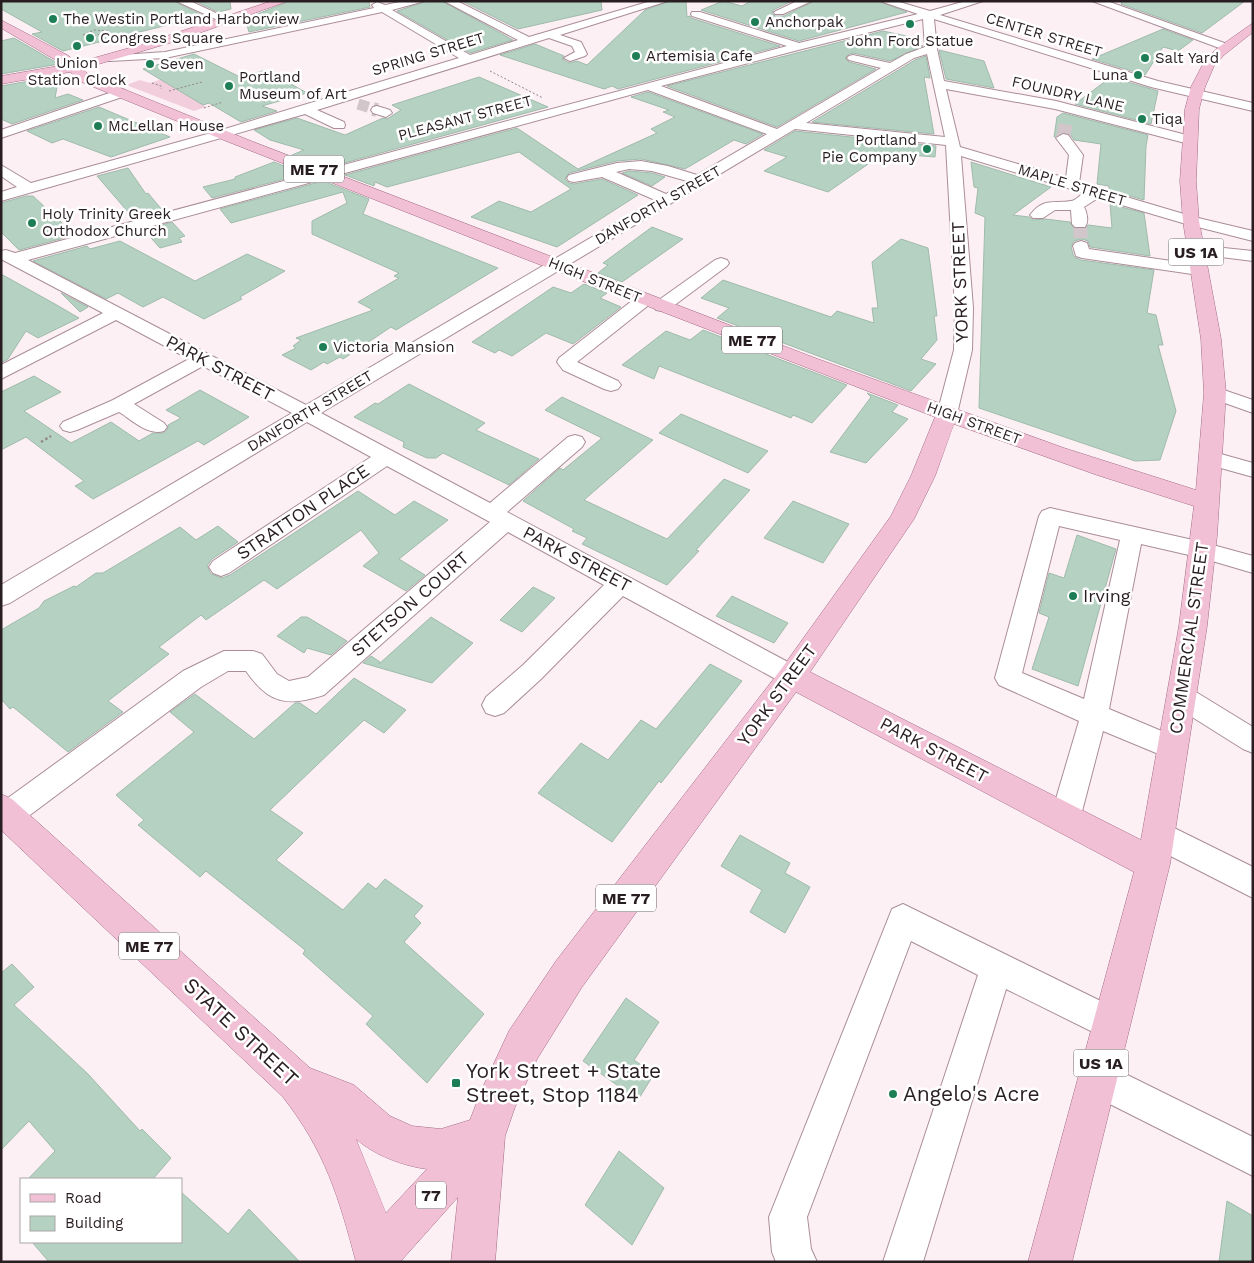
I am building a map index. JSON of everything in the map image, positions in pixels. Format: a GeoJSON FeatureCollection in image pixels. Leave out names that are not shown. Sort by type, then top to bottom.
{"type":"FeatureCollection","features":[{"type":"Feature","properties":{"kind":"main road"},"geometry":{"type":"LineString","coordinates":[[1,80],[75,68],[283,1]]}},
{"type":"Feature","properties":{"kind":"main road","name":"HIGH STREET"},"geometry":{"type":"LineString","coordinates":[[1,23],[65,59],[84,78],[224,134],[653,303],[948,414],[1150,484],[1206,501]]}},
{"type":"Feature","properties":{"kind":"main road","name":"COMMERCIAL STREET"},"geometry":{"type":"LineString","coordinates":[[1050,1262],[1155,849],[1193,626],[1202,550],[1215,393],[1211,339],[1191,221],[1188,181],[1192,110],[1196,94],[1208,65],[1226,47],[1252,28]]}},
{"type":"Feature","properties":{"kind":"main road","name":"YORK STREET"},"geometry":{"type":"LineString","coordinates":[[376,1259],[485,1136],[496,1103],[523,1045],[569,974],[792,676],[902,519],[923,476],[948,414]]}},
{"type":"Feature","properties":{"kind":"main road","name":"PARK STREET"},"geometry":{"type":"LineString","coordinates":[[792,676],[1065,819],[1155,849]]}},
{"type":"Feature","properties":{"kind":"main road","name":"STATE STREET"},"geometry":{"type":"LineString","coordinates":[[5,812],[297,1083],[318,1110],[341,1153],[361,1201],[376,1259]]}},
{"type":"Feature","properties":{"kind":"main road"},"geometry":{"type":"LineString","coordinates":[[297,1083],[340,1100],[376,1130],[409,1146],[441,1150],[485,1136]]}},
{"type":"Feature","properties":{"kind":"main road","name":"ME 77"},"geometry":{"type":"LineString","coordinates":[[473,1262],[485,1136]]}},
{"type":"Feature","properties":{"kind":"street"},"geometry":{"type":"LineString","coordinates":[[181,1],[226,20]]}},
{"type":"Feature","properties":{"kind":"street"},"geometry":{"type":"LineString","coordinates":[[367,1],[468,59]]}},
{"type":"Feature","properties":{"kind":"street"},"geometry":{"type":"LineString","coordinates":[[110,58],[165,55],[420,1]]}},
{"type":"Feature","properties":{"kind":"street"},"geometry":{"type":"LineString","coordinates":[[449,1],[528,40]]}},
{"type":"Feature","properties":{"kind":"street","name":"SPRING STREET"},"geometry":{"type":"LineString","coordinates":[[1,197],[224,134],[528,40],[663,1]]}},
{"type":"Feature","properties":{"kind":"street"},"geometry":{"type":"LineString","coordinates":[[779,12],[807,1]]}},
{"type":"Feature","properties":{"kind":"street","name":"CENTER STREET"},"geometry":{"type":"LineString","coordinates":[[885,1],[1025,45],[1196,94],[1253,108]]}},
{"type":"Feature","properties":{"kind":"street","name":"PLEASANT STREET"},"geometry":{"type":"LineString","coordinates":[[7,256],[799,46],[978,1]]}},
{"type":"Feature","properties":{"kind":"street"},"geometry":{"type":"LineString","coordinates":[[1097,1],[1226,47]]}},
{"type":"Feature","properties":{"kind":"street"},"geometry":{"type":"LineString","coordinates":[[696,14],[799,46]]}},
{"type":"Feature","properties":{"kind":"street","name":"YORK STREET"},"geometry":{"type":"LineString","coordinates":[[928,15],[931,49],[953,145],[965,330],[960,368],[948,414]]}},
{"type":"Feature","properties":{"kind":"street"},"geometry":{"type":"LineString","coordinates":[[545,35],[569,46],[572,51],[566,56]]}},
{"type":"Feature","properties":{"kind":"street","name":"DANFORTH STREET"},"geometry":{"type":"LineString","coordinates":[[1,597],[306,413],[792,126],[890,61],[906,58],[931,49]]}},
{"type":"Feature","properties":{"kind":"street"},"geometry":{"type":"LineString","coordinates":[[853,58],[890,61]]}},
{"type":"Feature","properties":{"kind":"street","name":"FOUNDRY LANE"},"geometry":{"type":"LineString","coordinates":[[940,84],[1066,108],[1189,140]]}},
{"type":"Feature","properties":{"kind":"street"},"geometry":{"type":"LineString","coordinates":[[648,86],[778,134]]}},
{"type":"Feature","properties":{"kind":"street"},"geometry":{"type":"LineString","coordinates":[[1,134],[121,93]]}},
{"type":"Feature","properties":{"kind":"street"},"geometry":{"type":"LineString","coordinates":[[342,98],[358,104]]}},
{"type":"Feature","properties":{"kind":"street"},"geometry":{"type":"LineString","coordinates":[[1066,108],[1066,122]]}},
{"type":"Feature","properties":{"kind":"street"},"geometry":{"type":"LineString","coordinates":[[305,109],[339,125]]}},
{"type":"Feature","properties":{"kind":"street","name":"MAPLE STREET"},"geometry":{"type":"LineString","coordinates":[[792,126],[953,145],[1096,193],[1191,221],[1253,236]]}},
{"type":"Feature","properties":{"kind":"street"},"geometry":{"type":"LineString","coordinates":[[1063,138],[1076,155],[1072,185]]}},
{"type":"Feature","properties":{"kind":"street"},"geometry":{"type":"LineString","coordinates":[[574,178],[603,172],[619,165],[643,165],[700,181]]}},
{"type":"Feature","properties":{"kind":"street"},"geometry":{"type":"LineString","coordinates":[[1,169],[28,188]]}},
{"type":"Feature","properties":{"kind":"street"},"geometry":{"type":"LineString","coordinates":[[603,172],[668,200]]}},
{"type":"Feature","properties":{"kind":"street"},"geometry":{"type":"LineString","coordinates":[[1038,214],[1052,205],[1076,206],[1084,199],[1096,193]]}},
{"type":"Feature","properties":{"kind":"street"},"geometry":{"type":"LineString","coordinates":[[1076,206],[1079,211],[1080,224]]}},
{"type":"Feature","properties":{"kind":"street"},"geometry":{"type":"LineString","coordinates":[[1081,246],[1082,253],[1199,270]]}},
{"type":"Feature","properties":{"kind":"street"},"geometry":{"type":"LineString","coordinates":[[1195,250],[1253,256]]}},
{"type":"Feature","properties":{"kind":"street","name":"PARK STREET"},"geometry":{"type":"LineString","coordinates":[[7,256],[306,413],[792,676]]}},
{"type":"Feature","properties":{"kind":"street"},"geometry":{"type":"LineString","coordinates":[[611,385],[570,366],[566,362],[653,303],[721,263]]}},
{"type":"Feature","properties":{"kind":"street"},"geometry":{"type":"LineString","coordinates":[[3,370],[116,313]]}},
{"type":"Feature","properties":{"kind":"street"},"geometry":{"type":"LineString","coordinates":[[70,426],[120,404],[202,359]]}},
{"type":"Feature","properties":{"kind":"street"},"geometry":{"type":"LineString","coordinates":[[1215,393],[1253,407]]}},
{"type":"Feature","properties":{"kind":"street"},"geometry":{"type":"LineString","coordinates":[[120,404],[158,427]]}},
{"type":"Feature","properties":{"kind":"street","name":"STETSON COURT"},"geometry":{"type":"LineString","coordinates":[[5,812],[192,679],[224,661],[253,661],[268,682],[287,692],[315,687],[498,517],[575,442]]}},
{"type":"Feature","properties":{"kind":"street","name":"STRATTON PLACE"},"geometry":{"type":"LineString","coordinates":[[221,568],[385,457]]}},
{"type":"Feature","properties":{"kind":"street"},"geometry":{"type":"LineString","coordinates":[[1210,458],[1253,470]]}},
{"type":"Feature","properties":{"kind":"street"},"geometry":{"type":"LineString","coordinates":[[1173,748],[1008,678],[1050,516],[1202,550],[1253,564]]}},
{"type":"Feature","properties":{"kind":"street"},"geometry":{"type":"LineString","coordinates":[[1065,819],[1094,715],[1132,534]]}},
{"type":"Feature","properties":{"kind":"street"},"geometry":{"type":"LineString","coordinates":[[495,705],[532,672],[621,583]]}},
{"type":"Feature","properties":{"kind":"street"},"geometry":{"type":"LineString","coordinates":[[1182,697],[1253,741]]}},
{"type":"Feature","properties":{"kind":"street"},"geometry":{"type":"LineString","coordinates":[[1155,849],[1253,882]]}},
{"type":"Feature","properties":{"kind":"street"},"geometry":{"type":"LineString","coordinates":[[797,1262],[792,1252],[788,1217],[903,920],[1111,1024]]}},
{"type":"Feature","properties":{"kind":"street"},"geometry":{"type":"LineString","coordinates":[[903,1262],[997,966]]}},
{"type":"Feature","properties":{"kind":"street"},"geometry":{"type":"LineString","coordinates":[[1097,1078],[1253,1156]]}},
{"type":"Feature","properties":{"kind":"path"},"geometry":{"type":"LineString","coordinates":[[83,34],[94,30],[110,31]]}},
{"type":"Feature","properties":{"kind":"path"},"geometry":{"type":"LineString","coordinates":[[94,36],[101,34]]}},
{"type":"Feature","properties":{"kind":"path"},"geometry":{"type":"LineString","coordinates":[[468,59],[563,109]]}},
{"type":"Feature","properties":{"kind":"path"},"geometry":{"type":"LineString","coordinates":[[152,82],[161,86],[161,89]]}},
{"type":"Feature","properties":{"kind":"path"},"geometry":{"type":"LineString","coordinates":[[169,90],[202,82]]}},
{"type":"Feature","properties":{"kind":"path"},"geometry":{"type":"LineString","coordinates":[[265,102],[279,95],[271,90]]}},
{"type":"Feature","properties":{"kind":"shaded area"},"geometry":{"type":"Polygon","coordinates":[[[165,78],[206,107],[194,111],[126,85],[140,80],[150,83],[165,78]]]}},
{"type":"Feature","properties":{"kind":"building"},"geometry":{"type":"Polygon","coordinates":[[[1,1],[174,1],[204,16],[63,51],[32,34],[42,32],[1,9],[1,1]]]}},
{"type":"Feature","properties":{"kind":"building"},"geometry":{"type":"Polygon","coordinates":[[[195,1],[230,1],[231,9],[218,12],[195,1]]]}},
{"type":"Feature","properties":{"kind":"building"},"geometry":{"type":"Polygon","coordinates":[[[290,1],[369,1],[370,7],[249,32],[245,19],[290,1]]]}},
{"type":"Feature","properties":{"kind":"building"},"geometry":{"type":"Polygon","coordinates":[[[427,1],[442,1],[513,40],[470,53],[397,11],[427,1]]]}},
{"type":"Feature","properties":{"kind":"building"},"geometry":{"type":"Polygon","coordinates":[[[462,1],[601,1],[602,10],[518,29],[462,1]]]}},
{"type":"Feature","properties":{"kind":"building"},"geometry":{"type":"Polygon","coordinates":[[[670,1],[686,1],[687,17],[690,16],[691,18],[780,46],[618,89],[612,86],[604,89],[500,55],[535,44],[564,56],[562,59],[569,63],[577,61],[587,65],[645,10],[670,1]]]}},
{"type":"Feature","properties":{"kind":"building"},"geometry":{"type":"Polygon","coordinates":[[[723,1],[742,6],[751,1],[792,1],[773,10],[772,13],[775,16],[784,16],[814,1],[878,1],[907,12],[799,41],[701,10],[723,1]]]}},
{"type":"Feature","properties":{"kind":"building"},"geometry":{"type":"Polygon","coordinates":[[[1122,1],[1245,1],[1202,33],[1121,4],[1122,1]]]}},
{"type":"Feature","properties":{"kind":"building"},"geometry":{"type":"Polygon","coordinates":[[[1163,29],[1193,40],[1178,51],[1163,47],[1145,75],[1092,59],[1163,29]]]}},
{"type":"Feature","properties":{"kind":"building"},"geometry":{"type":"Polygon","coordinates":[[[883,31],[916,38],[909,42],[923,46],[890,61],[853,53],[849,54],[845,58],[849,62],[876,69],[777,127],[667,86],[883,31]]]}},
{"type":"Feature","properties":{"kind":"building"},"geometry":{"type":"Polygon","coordinates":[[[14,38],[59,64],[1,74],[1,41],[14,38]]]}},
{"type":"Feature","properties":{"kind":"building"},"geometry":{"type":"Polygon","coordinates":[[[939,50],[984,61],[994,88],[946,79],[939,50]]]}},
{"type":"Feature","properties":{"kind":"building"},"geometry":{"type":"Polygon","coordinates":[[[194,54],[240,77],[266,70],[307,93],[262,106],[277,111],[241,122],[209,103],[203,105],[143,69],[194,54]]]}},
{"type":"Feature","properties":{"kind":"building"},"geometry":{"type":"Polygon","coordinates":[[[926,56],[930,78],[924,77],[934,134],[812,122],[915,60],[926,56]]]}},
{"type":"Feature","properties":{"kind":"building"},"geometry":{"type":"Polygon","coordinates":[[[59,76],[55,98],[68,94],[83,100],[12,124],[1,119],[1,86],[59,76]]]}},
{"type":"Feature","properties":{"kind":"building"},"geometry":{"type":"Polygon","coordinates":[[[479,77],[548,107],[326,168],[292,155],[304,150],[270,140],[254,130],[297,118],[345,135],[383,118],[387,119],[401,110],[392,105],[479,77]]]}},
{"type":"Feature","properties":{"kind":"building"},"geometry":{"type":"Polygon","coordinates":[[[1111,77],[1158,91],[1151,124],[1075,104],[1111,77]]]}},
{"type":"Feature","properties":{"kind":"building"},"geometry":{"type":"Polygon","coordinates":[[[648,92],[763,134],[746,144],[734,140],[685,169],[641,159],[617,161],[569,173],[565,179],[569,183],[574,184],[602,179],[638,195],[557,247],[471,217],[499,201],[531,212],[571,189],[519,152],[387,187],[375,182],[374,186],[345,175],[517,128],[578,169],[657,133],[651,129],[675,117],[663,112],[669,110],[631,97],[648,92]]]}},
{"type":"Feature","properties":{"kind":"building"},"geometry":{"type":"Polygon","coordinates":[[[99,107],[170,137],[111,157],[63,139],[52,143],[27,131],[99,107]]]}},
{"type":"Feature","properties":{"kind":"building"},"geometry":{"type":"Polygon","coordinates":[[[1063,113],[1148,135],[1144,200],[1109,190],[1109,186],[1097,184],[1101,144],[1074,140],[1070,134],[1063,132],[1054,137],[1057,117],[1063,113]]]}},
{"type":"Feature","properties":{"kind":"building"},"geometry":{"type":"Polygon","coordinates":[[[795,131],[936,146],[935,157],[884,153],[828,192],[764,171],[787,157],[764,150],[795,131]]]}},
{"type":"Feature","properties":{"kind":"building"},"geometry":{"type":"Polygon","coordinates":[[[274,162],[304,174],[212,198],[203,187],[235,179],[235,177],[274,162]]]}},
{"type":"Feature","properties":{"kind":"building"},"geometry":{"type":"Polygon","coordinates":[[[971,162],[1051,187],[1013,215],[1029,217],[1033,220],[1045,219],[1070,222],[1074,228],[1085,229],[1088,225],[1112,228],[1110,204],[1144,213],[1150,256],[1090,247],[1088,241],[1082,239],[1074,241],[1071,247],[1074,257],[1081,260],[1154,270],[1147,313],[1156,315],[1163,345],[1158,345],[1176,411],[1160,460],[1135,461],[979,408],[985,217],[975,213],[978,188],[974,187],[971,162]]]}},
{"type":"Feature","properties":{"kind":"building"},"geometry":{"type":"Polygon","coordinates":[[[128,168],[146,194],[148,193],[163,211],[134,219],[97,176],[128,168]]]}},
{"type":"Feature","properties":{"kind":"building"},"geometry":{"type":"Polygon","coordinates":[[[629,171],[652,173],[665,177],[652,186],[622,173],[629,171]]]}},
{"type":"Feature","properties":{"kind":"building"},"geometry":{"type":"Polygon","coordinates":[[[323,181],[369,199],[363,214],[498,268],[396,330],[391,327],[343,359],[340,357],[327,364],[324,362],[311,370],[282,355],[296,348],[293,346],[301,340],[296,338],[373,310],[358,302],[399,278],[394,276],[399,273],[312,234],[312,221],[347,203],[343,192],[231,223],[220,209],[323,181]]]}},
{"type":"Feature","properties":{"kind":"building","name":"Holy Trinity Greek Orthodox Church"},"geometry":{"type":"Polygon","coordinates":[[[33,196],[75,235],[19,250],[1,232],[1,203],[33,196]]]}},
{"type":"Feature","properties":{"kind":"building"},"geometry":{"type":"Polygon","coordinates":[[[172,222],[185,236],[179,238],[182,242],[160,248],[144,230],[172,222]]]}},
{"type":"Feature","properties":{"kind":"building"},"geometry":{"type":"Polygon","coordinates":[[[652,227],[683,239],[622,282],[598,273],[608,265],[603,263],[652,227]]]}},
{"type":"Feature","properties":{"kind":"building"},"geometry":{"type":"Polygon","coordinates":[[[901,239],[928,248],[937,316],[934,316],[937,340],[921,359],[936,364],[911,391],[717,318],[729,308],[701,298],[723,280],[831,317],[837,311],[874,323],[872,308],[878,308],[872,262],[901,239]]]}},
{"type":"Feature","properties":{"kind":"building"},"geometry":{"type":"Polygon","coordinates":[[[120,241],[195,281],[247,254],[285,271],[240,297],[242,299],[204,319],[163,297],[143,307],[118,293],[106,299],[33,261],[87,246],[90,249],[120,241]]]}},
{"type":"Feature","properties":{"kind":"building"},"geometry":{"type":"Polygon","coordinates":[[[1,274],[79,318],[38,338],[26,331],[8,359],[1,363],[1,274]]]}},
{"type":"Feature","properties":{"kind":"building"},"geometry":{"type":"Polygon","coordinates":[[[584,284],[607,293],[600,298],[621,307],[573,344],[546,333],[512,356],[499,350],[495,353],[472,342],[553,287],[571,293],[584,284]]]}},
{"type":"Feature","properties":{"kind":"building"},"geometry":{"type":"Polygon","coordinates":[[[61,293],[88,307],[80,312],[61,293]]]}},
{"type":"Feature","properties":{"kind":"building"},"geometry":{"type":"Polygon","coordinates":[[[703,330],[847,385],[812,423],[793,415],[791,418],[659,366],[654,379],[622,365],[666,331],[690,340],[703,330]]]}},
{"type":"Feature","properties":{"kind":"building"},"geometry":{"type":"Polygon","coordinates":[[[34,376],[61,392],[24,411],[71,443],[111,422],[139,441],[153,433],[164,433],[168,425],[181,418],[166,410],[200,390],[249,417],[204,445],[198,441],[93,499],[75,486],[84,481],[26,437],[1,450],[1,392],[34,376]]]}},
{"type":"Feature","properties":{"kind":"building"},"geometry":{"type":"Polygon","coordinates":[[[409,384],[485,423],[476,430],[539,459],[509,485],[443,453],[436,458],[427,458],[403,447],[404,442],[354,417],[409,384]]]}},
{"type":"Feature","properties":{"kind":"building"},"geometry":{"type":"Polygon","coordinates":[[[867,393],[898,405],[892,412],[908,419],[866,463],[830,452],[871,397],[867,393]]]}},
{"type":"Feature","properties":{"kind":"building"},"geometry":{"type":"Polygon","coordinates":[[[562,397],[653,440],[584,500],[667,539],[724,479],[750,490],[696,550],[699,551],[667,585],[582,544],[587,538],[523,501],[560,468],[563,470],[602,438],[545,410],[562,397]]]}},
{"type":"Feature","properties":{"kind":"building"},"geometry":{"type":"Polygon","coordinates":[[[681,414],[768,451],[748,473],[659,433],[681,414]]]}},
{"type":"Feature","properties":{"kind":"building"},"geometry":{"type":"Polygon","coordinates":[[[358,491],[395,515],[414,501],[448,520],[399,559],[425,575],[406,591],[363,566],[379,553],[361,530],[277,589],[264,580],[206,620],[201,615],[159,647],[169,654],[108,701],[123,712],[68,752],[13,707],[10,709],[1,699],[1,630],[39,608],[44,601],[74,586],[76,587],[96,573],[103,573],[180,527],[196,540],[218,526],[238,542],[212,559],[207,566],[211,574],[222,578],[230,575],[358,491]]]}},
{"type":"Feature","properties":{"kind":"building"},"geometry":{"type":"Polygon","coordinates":[[[793,501],[849,524],[823,563],[764,538],[793,501]]]}},
{"type":"Feature","properties":{"kind":"building","name":"Irving"},"geometry":{"type":"Polygon","coordinates":[[[1077,535],[1116,549],[1078,686],[1032,669],[1049,617],[1039,613],[1049,573],[1064,578],[1077,535]]]}},
{"type":"Feature","properties":{"kind":"building"},"geometry":{"type":"Polygon","coordinates":[[[533,587],[555,598],[522,632],[500,620],[533,587]]]}},
{"type":"Feature","properties":{"kind":"building"},"geometry":{"type":"Polygon","coordinates":[[[732,596],[788,623],[774,643],[716,616],[732,596]]]}},
{"type":"Feature","properties":{"kind":"building"},"geometry":{"type":"Polygon","coordinates":[[[301,617],[307,617],[347,641],[331,655],[307,648],[304,653],[277,636],[301,617]]]}},
{"type":"Feature","properties":{"kind":"building"},"geometry":{"type":"Polygon","coordinates":[[[431,617],[473,643],[432,683],[363,663],[371,656],[380,662],[379,664],[431,617]]]}},
{"type":"Feature","properties":{"kind":"building"},"geometry":{"type":"Polygon","coordinates":[[[710,664],[742,681],[661,783],[659,781],[612,842],[538,793],[581,743],[608,760],[641,720],[656,729],[710,664]]]}},
{"type":"Feature","properties":{"kind":"building"},"geometry":{"type":"Polygon","coordinates":[[[354,678],[406,710],[384,733],[364,720],[270,810],[303,833],[276,860],[343,910],[368,883],[376,889],[385,879],[423,906],[414,916],[421,923],[404,942],[484,1014],[427,1083],[366,1024],[373,1016],[303,954],[305,950],[206,871],[200,877],[138,825],[144,820],[116,795],[194,732],[170,712],[195,694],[254,739],[295,703],[300,703],[316,714],[354,678]]]}},
{"type":"Feature","properties":{"kind":"building"},"geometry":{"type":"Polygon","coordinates":[[[740,835],[790,863],[785,873],[810,887],[785,933],[750,912],[762,890],[721,866],[740,835]]]}},
{"type":"Feature","properties":{"kind":"building"},"geometry":{"type":"Polygon","coordinates":[[[12,964],[34,987],[14,1005],[88,1074],[140,1131],[142,1129],[171,1158],[154,1178],[29,1178],[55,1151],[29,1121],[1,1150],[1,973],[12,964]]]}},
{"type":"Feature","properties":{"kind":"building"},"geometry":{"type":"Polygon","coordinates":[[[626,998],[659,1022],[634,1060],[654,1074],[638,1100],[583,1061],[626,998]]]}},
{"type":"Feature","properties":{"kind":"building"},"geometry":{"type":"Polygon","coordinates":[[[619,1151],[664,1188],[632,1245],[585,1205],[619,1151]]]}},
{"type":"Feature","properties":{"kind":"building"},"geometry":{"type":"Polygon","coordinates":[[[182,1193],[228,1234],[249,1209],[300,1262],[49,1262],[33,1243],[182,1243],[182,1193]]]}},
{"type":"Feature","properties":{"kind":"building"},"geometry":{"type":"Polygon","coordinates":[[[1227,1201],[1253,1216],[1253,1262],[1219,1262],[1227,1201]]]}},
{"type":"Feature","properties":{"kind":"tunnel"},"geometry":{"type":"LineString","coordinates":[[358,104],[377,110],[373,109]]}},
{"type":"Feature","properties":{"kind":"tunnel"},"geometry":{"type":"LineString","coordinates":[[1063,138],[1066,122]]}},
{"type":"Feature","properties":{"kind":"tunnel"},"geometry":{"type":"LineString","coordinates":[[1080,224],[1081,246]]}},
{"type":"Feature","properties":{"kind":"place","name":"The Westin Portland Harborview"},"geometry":{"type":"Point","coordinates":[53,19]}},
{"type":"Feature","properties":{"kind":"place","name":"Anchorpak"},"geometry":{"type":"Point","coordinates":[755,22]}},
{"type":"Feature","properties":{"kind":"place","name":"John Ford Statue"},"geometry":{"type":"Point","coordinates":[910,24]}},
{"type":"Feature","properties":{"kind":"place","name":"Congress Square"},"geometry":{"type":"Point","coordinates":[90,38]}},
{"type":"Feature","properties":{"kind":"place","name":"Union Station Clock"},"geometry":{"type":"Point","coordinates":[77,46]}},
{"type":"Feature","properties":{"kind":"place","name":"Artemisia Cafe"},"geometry":{"type":"Point","coordinates":[636,56]}},
{"type":"Feature","properties":{"kind":"place","name":"Salt Yard"},"geometry":{"type":"Point","coordinates":[1145,58]}},
{"type":"Feature","properties":{"kind":"place","name":"Seven"},"geometry":{"type":"Point","coordinates":[150,64]}},
{"type":"Feature","properties":{"kind":"place","name":"Luna"},"geometry":{"type":"Point","coordinates":[1138,75]}},
{"type":"Feature","properties":{"kind":"place","name":"Portland Museum of Art"},"geometry":{"type":"Point","coordinates":[229,86]}},
{"type":"Feature","properties":{"kind":"place","name":"Tiqa"},"geometry":{"type":"Point","coordinates":[1142,119]}},
{"type":"Feature","properties":{"kind":"place","name":"McLellan House"},"geometry":{"type":"Point","coordinates":[98,126]}},
{"type":"Feature","properties":{"kind":"place","name":"Portland Pie Company"},"geometry":{"type":"Point","coordinates":[927,149]}},
{"type":"Feature","properties":{"kind":"place","name":"Holy Trinity Greek Orthodox Church"},"geometry":{"type":"Point","coordinates":[32,223]}},
{"type":"Feature","properties":{"kind":"place","name":"Victoria Mansion"},"geometry":{"type":"Point","coordinates":[323,347]}},
{"type":"Feature","properties":{"kind":"place","name":"Irving"},"geometry":{"type":"Point","coordinates":[1073,596]}},
{"type":"Feature","properties":{"kind":"place","name":"York Street + State Street, Stop 1184"},"geometry":{"type":"Point","coordinates":[456,1083]}},
{"type":"Feature","properties":{"kind":"place","name":"Angelo's Acre"},"geometry":{"type":"Point","coordinates":[893,1094]}}]}
